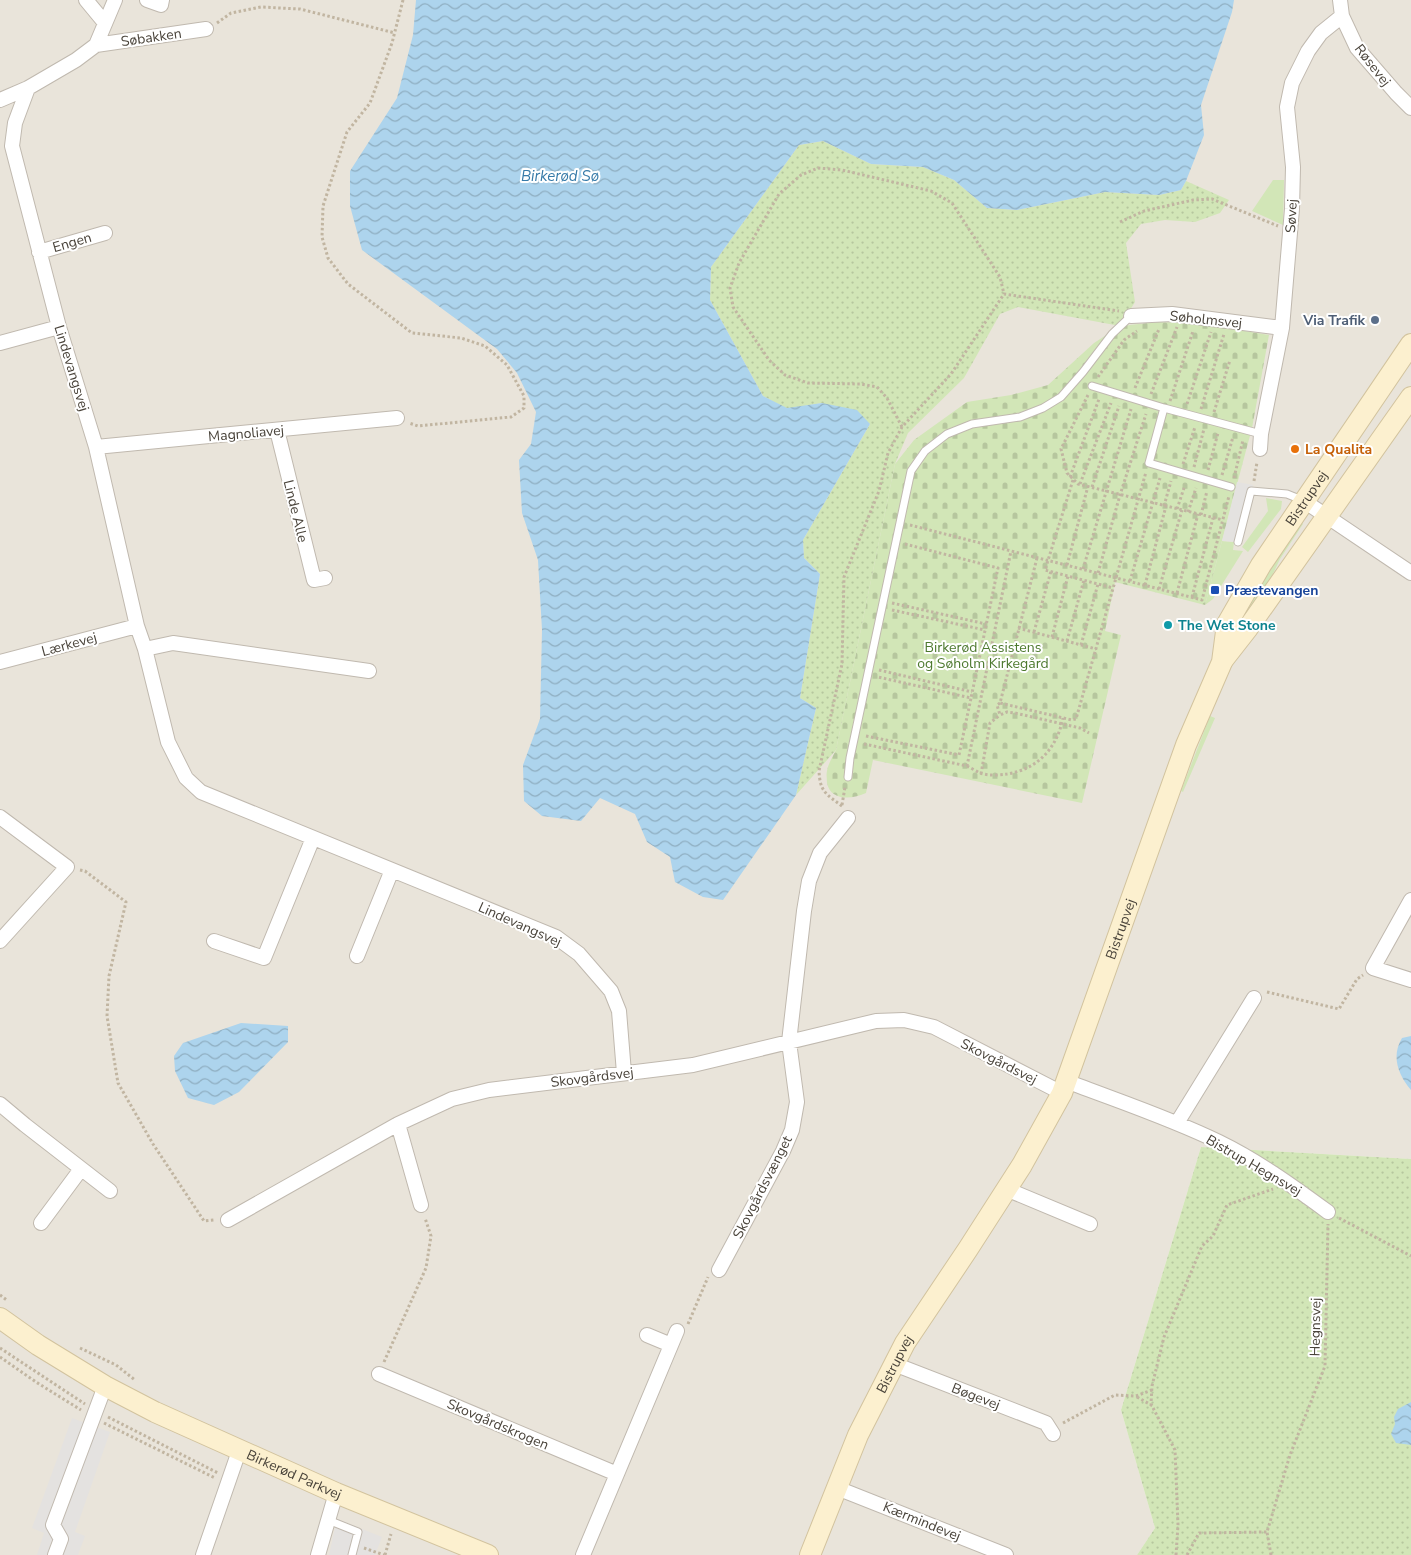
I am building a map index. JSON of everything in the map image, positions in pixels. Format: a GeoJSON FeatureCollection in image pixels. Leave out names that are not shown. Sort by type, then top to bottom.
{"type":"FeatureCollection","features":[{"type":"Feature","properties":{"kind":"main road","name":"Bistrupvej"},"geometry":{"type":"LineString","coordinates":[[1222,662],[1227,624],[1260,565],[1411,344]]}},
{"type":"Feature","properties":{"kind":"main road","name":"Bistrupvej"},"geometry":{"type":"LineString","coordinates":[[810,1555],[858,1435],[905,1343],[1022,1165],[1064,1087],[1186,745],[1222,662],[1411,397]]}},
{"type":"Feature","properties":{"kind":"main road","name":"Birkerød Parkvej"},"geometry":{"type":"LineString","coordinates":[[0,1318],[38,1345],[105,1386],[155,1412],[336,1493],[488,1555]]}},
{"type":"Feature","properties":{"kind":"street"},"geometry":{"type":"LineString","coordinates":[[86,0],[106,23]]}},
{"type":"Feature","properties":{"kind":"street"},"geometry":{"type":"LineString","coordinates":[[0,100],[28,88],[76,60],[96,45],[115,0]]}},
{"type":"Feature","properties":{"kind":"street"},"geometry":{"type":"LineString","coordinates":[[147,0],[161,5],[162,0]]}},
{"type":"Feature","properties":{"kind":"street"},"geometry":{"type":"LineString","coordinates":[[1340,0],[1342,16]]}},
{"type":"Feature","properties":{"kind":"street","name":"Røsevej"},"geometry":{"type":"LineString","coordinates":[[1342,16],[1357,48],[1411,108]]}},
{"type":"Feature","properties":{"kind":"street","name":"Søvej"},"geometry":{"type":"LineString","coordinates":[[1260,449],[1261,434],[1282,328],[1290,231],[1292,167],[1287,107],[1290,91],[1308,51],[1321,33],[1342,16]]}},
{"type":"Feature","properties":{"kind":"street","name":"Søbakken"},"geometry":{"type":"LineString","coordinates":[[96,45],[206,30]]}},
{"type":"Feature","properties":{"kind":"street","name":"Lindevangsvej"},"geometry":{"type":"LineString","coordinates":[[28,88],[15,123],[12,146],[59,327],[96,447],[137,626],[145,649],[168,742],[186,778],[201,792],[556,937],[579,954],[610,992],[619,1011],[624,1073]]}},
{"type":"Feature","properties":{"kind":"street","name":"Engen"},"geometry":{"type":"LineString","coordinates":[[39,252],[106,233]]}},
{"type":"Feature","properties":{"kind":"street","name":"Søholmsvej"},"geometry":{"type":"LineString","coordinates":[[1131,316],[1172,314],[1282,328]]}},
{"type":"Feature","properties":{"kind":"street"},"geometry":{"type":"LineString","coordinates":[[0,343],[59,327]]}},
{"type":"Feature","properties":{"kind":"street","name":"Magnoliavej"},"geometry":{"type":"LineString","coordinates":[[96,447],[397,418]]}},
{"type":"Feature","properties":{"kind":"street","name":"Linde Alle"},"geometry":{"type":"LineString","coordinates":[[276,430],[314,580],[325,578]]}},
{"type":"Feature","properties":{"kind":"street"},"geometry":{"type":"LineString","coordinates":[[1304,502],[1411,573]]}},
{"type":"Feature","properties":{"kind":"street","name":"Lærkevej"},"geometry":{"type":"LineString","coordinates":[[0,662],[137,626]]}},
{"type":"Feature","properties":{"kind":"street"},"geometry":{"type":"LineString","coordinates":[[145,649],[173,643],[369,672]]}},
{"type":"Feature","properties":{"kind":"street"},"geometry":{"type":"LineString","coordinates":[[790,1042],[804,911],[810,881],[820,853],[845,812]]}},
{"type":"Feature","properties":{"kind":"street"},"geometry":{"type":"LineString","coordinates":[[0,817],[67,867],[0,941]]}},
{"type":"Feature","properties":{"kind":"street"},"geometry":{"type":"LineString","coordinates":[[214,941],[264,958],[313,838]]}},
{"type":"Feature","properties":{"kind":"street"},"geometry":{"type":"LineString","coordinates":[[357,956],[392,870]]}},
{"type":"Feature","properties":{"kind":"street"},"geometry":{"type":"LineString","coordinates":[[1411,900],[1373,968],[1411,980]]}},
{"type":"Feature","properties":{"kind":"street"},"geometry":{"type":"LineString","coordinates":[[1177,1123],[1254,998]]}},
{"type":"Feature","properties":{"kind":"street","name":"Skovgårdsvej"},"geometry":{"type":"LineString","coordinates":[[228,1220],[398,1124],[452,1099],[489,1090],[693,1065],[876,1021],[904,1020],[934,1027],[1064,1087]]}},
{"type":"Feature","properties":{"kind":"street","name":"Skovgårdsvænget"},"geometry":{"type":"LineString","coordinates":[[719,1270],[783,1151],[792,1130],[796,1102],[790,1042]]}},
{"type":"Feature","properties":{"kind":"street","name":"Bistrup Hegnsvej"},"geometry":{"type":"LineString","coordinates":[[1064,1087],[1177,1123],[1221,1143],[1288,1182],[1328,1212]]}},
{"type":"Feature","properties":{"kind":"street"},"geometry":{"type":"LineString","coordinates":[[0,1104],[25,1126],[110,1191]]}},
{"type":"Feature","properties":{"kind":"street"},"geometry":{"type":"LineString","coordinates":[[398,1124],[421,1205]]}},
{"type":"Feature","properties":{"kind":"street"},"geometry":{"type":"LineString","coordinates":[[41,1223],[81,1169]]}},
{"type":"Feature","properties":{"kind":"street"},"geometry":{"type":"LineString","coordinates":[[1006,1189],[1090,1224]]}},
{"type":"Feature","properties":{"kind":"street"},"geometry":{"type":"LineString","coordinates":[[583,1555],[677,1331]]}},
{"type":"Feature","properties":{"kind":"street"},"geometry":{"type":"LineString","coordinates":[[647,1335],[671,1345]]}},
{"type":"Feature","properties":{"kind":"street","name":"Bøgevej"},"geometry":{"type":"LineString","coordinates":[[894,1364],[1046,1423],[1051,1431]]}},
{"type":"Feature","properties":{"kind":"street","name":"Skovgårdskrogen"},"geometry":{"type":"LineString","coordinates":[[379,1374],[617,1474]]}},
{"type":"Feature","properties":{"kind":"street"},"geometry":{"type":"LineString","coordinates":[[55,1555],[61,1539],[53,1525],[93,1413],[105,1386]]}},
{"type":"Feature","properties":{"kind":"street"},"geometry":{"type":"LineString","coordinates":[[202,1555],[240,1451]]}},
{"type":"Feature","properties":{"kind":"street","name":"Kærmindevej"},"geometry":{"type":"LineString","coordinates":[[838,1488],[1006,1555]]}},
{"type":"Feature","properties":{"kind":"street"},"geometry":{"type":"LineString","coordinates":[[318,1555],[336,1493]]}},
{"type":"Feature","properties":{"kind":"lane"},"geometry":{"type":"LineString","coordinates":[[848,776],[854,738],[911,471],[925,451],[947,434],[972,424],[1020,417],[1043,408],[1061,397],[1112,334],[1131,316]]}},
{"type":"Feature","properties":{"kind":"lane"},"geometry":{"type":"LineString","coordinates":[[1092,386],[1261,434]]}},
{"type":"Feature","properties":{"kind":"lane"},"geometry":{"type":"LineString","coordinates":[[1166,408],[1149,464],[1231,487]]}},
{"type":"Feature","properties":{"kind":"lane"},"geometry":{"type":"LineString","coordinates":[[1238,542],[1251,491],[1287,494],[1304,502]]}},
{"type":"Feature","properties":{"kind":"lane"},"geometry":{"type":"LineString","coordinates":[[328,1520],[358,1532],[352,1555]]}},
{"type":"Feature","properties":{"kind":"path"},"geometry":{"type":"LineString","coordinates":[[397,418],[418,426],[511,417],[524,408],[524,396],[507,365],[485,346],[461,338],[412,333],[348,284],[328,258],[322,237],[323,206],[347,132],[370,102],[395,33],[403,0]]}},
{"type":"Feature","properties":{"kind":"path"},"geometry":{"type":"LineString","coordinates":[[206,30],[231,14],[261,7],[300,9],[395,33]]}},
{"type":"Feature","properties":{"kind":"path"},"geometry":{"type":"LineString","coordinates":[[902,427],[887,398],[877,387],[861,384],[808,383],[785,375],[768,360],[733,307],[730,288],[738,263],[779,194],[801,175],[818,168],[842,170],[931,191],[952,203],[1000,277],[1004,294]]}},
{"type":"Feature","properties":{"kind":"path"},"geometry":{"type":"LineString","coordinates":[[1120,222],[1144,211],[1193,200],[1212,198],[1290,231]]}},
{"type":"Feature","properties":{"kind":"path"},"geometry":{"type":"LineString","coordinates":[[1083,569],[1133,398],[1160,326]]}},
{"type":"Feature","properties":{"kind":"path"},"geometry":{"type":"LineString","coordinates":[[1098,573],[1149,403],[1177,327]]}},
{"type":"Feature","properties":{"kind":"path"},"geometry":{"type":"LineString","coordinates":[[1166,408],[1194,328]]}},
{"type":"Feature","properties":{"kind":"path"},"geometry":{"type":"LineString","coordinates":[[1184,413],[1212,329]]}},
{"type":"Feature","properties":{"kind":"path"},"geometry":{"type":"LineString","coordinates":[[1145,585],[1165,506],[1209,420],[1230,360]]}},
{"type":"Feature","properties":{"kind":"path"},"geometry":{"type":"LineString","coordinates":[[1102,389],[1072,478],[1045,570],[1112,588]]}},
{"type":"Feature","properties":{"kind":"path"},"geometry":{"type":"LineString","coordinates":[[1080,484],[1114,393]]}},
{"type":"Feature","properties":{"kind":"path"},"geometry":{"type":"LineString","coordinates":[[1066,565],[1090,487],[1123,396]]}},
{"type":"Feature","properties":{"kind":"path"},"geometry":{"type":"LineString","coordinates":[[1177,509],[1183,473],[1198,417]]}},
{"type":"Feature","properties":{"kind":"path"},"geometry":{"type":"LineString","coordinates":[[1177,593],[1199,514],[1205,480],[1221,423]]}},
{"type":"Feature","properties":{"kind":"path"},"geometry":{"type":"LineString","coordinates":[[1220,484],[1236,427]]}},
{"type":"Feature","properties":{"kind":"path"},"geometry":{"type":"LineString","coordinates":[[900,523],[1202,600],[1245,430]]}},
{"type":"Feature","properties":{"kind":"path"},"geometry":{"type":"LineString","coordinates":[[1251,491],[1260,449]]}},
{"type":"Feature","properties":{"kind":"path"},"geometry":{"type":"LineString","coordinates":[[1000,703],[1063,718],[1076,719],[1149,464]]}},
{"type":"Feature","properties":{"kind":"path"},"geometry":{"type":"LineString","coordinates":[[1130,581],[1163,467]]}},
{"type":"Feature","properties":{"kind":"path"},"geometry":{"type":"LineString","coordinates":[[1188,512],[1205,480]]}},
{"type":"Feature","properties":{"kind":"path"},"geometry":{"type":"LineString","coordinates":[[1159,589],[1182,510]]}},
{"type":"Feature","properties":{"kind":"path"},"geometry":{"type":"LineString","coordinates":[[1192,597],[1213,518]]}},
{"type":"Feature","properties":{"kind":"path"},"geometry":{"type":"LineString","coordinates":[[854,738],[959,754],[998,568],[904,543]]}},
{"type":"Feature","properties":{"kind":"path"},"geometry":{"type":"LineString","coordinates":[[967,766],[1011,551]]}},
{"type":"Feature","properties":{"kind":"path"},"geometry":{"type":"LineString","coordinates":[[1000,715],[997,705],[1000,703],[1037,558]]}},
{"type":"Feature","properties":{"kind":"path"},"geometry":{"type":"LineString","coordinates":[[1034,632],[1051,571]]}},
{"type":"Feature","properties":{"kind":"path"},"geometry":{"type":"LineString","coordinates":[[1052,637],[1068,576]]}},
{"type":"Feature","properties":{"kind":"path"},"geometry":{"type":"LineString","coordinates":[[1067,641],[1084,580]]}},
{"type":"Feature","properties":{"kind":"path"},"geometry":{"type":"LineString","coordinates":[[1081,645],[1098,584]]}},
{"type":"Feature","properties":{"kind":"path"},"geometry":{"type":"LineString","coordinates":[[992,596],[1001,598]]}},
{"type":"Feature","properties":{"kind":"path"},"geometry":{"type":"LineString","coordinates":[[890,603],[986,624]]}},
{"type":"Feature","properties":{"kind":"path"},"geometry":{"type":"LineString","coordinates":[[906,613],[907,607]]}},
{"type":"Feature","properties":{"kind":"path"},"geometry":{"type":"LineString","coordinates":[[891,610],[985,630]]}},
{"type":"Feature","properties":{"kind":"path"},"geometry":{"type":"LineString","coordinates":[[1018,628],[1096,649]]}},
{"type":"Feature","properties":{"kind":"path"},"geometry":{"type":"LineString","coordinates":[[978,662],[987,664]]}},
{"type":"Feature","properties":{"kind":"path"},"geometry":{"type":"LineString","coordinates":[[879,670],[972,692]]}},
{"type":"Feature","properties":{"kind":"path"},"geometry":{"type":"LineString","coordinates":[[875,676],[971,698]]}},
{"type":"Feature","properties":{"kind":"path"},"geometry":{"type":"LineString","coordinates":[[981,774],[990,723],[1007,712],[1080,728],[1089,733]]}},
{"type":"Feature","properties":{"kind":"path"},"geometry":{"type":"LineString","coordinates":[[854,738],[967,766],[981,774],[995,775],[1015,772],[1035,764],[1053,745],[1058,736],[1063,718]]}},
{"type":"Feature","properties":{"kind":"path"},"geometry":{"type":"LineString","coordinates":[[965,726],[974,728]]}},
{"type":"Feature","properties":{"kind":"path"},"geometry":{"type":"LineString","coordinates":[[845,812],[848,776]]}},
{"type":"Feature","properties":{"kind":"path"},"geometry":{"type":"LineString","coordinates":[[67,867],[85,871],[126,902],[108,976],[107,1016],[118,1083],[153,1144],[204,1221],[228,1220]]}},
{"type":"Feature","properties":{"kind":"path"},"geometry":{"type":"LineString","coordinates":[[1254,998],[1263,991],[1339,1009],[1357,979],[1373,968]]}},
{"type":"Feature","properties":{"kind":"path"},"geometry":{"type":"LineString","coordinates":[[1176,1555],[1178,1525],[1175,1450],[1153,1406],[1152,1390],[1164,1337],[1202,1246],[1213,1236],[1227,1205],[1266,1192],[1288,1182]]}},
{"type":"Feature","properties":{"kind":"path"},"geometry":{"type":"LineString","coordinates":[[379,1374],[426,1268],[431,1236],[421,1205]]}},
{"type":"Feature","properties":{"kind":"path"},"geometry":{"type":"LineString","coordinates":[[1328,1212],[1411,1256]]}},
{"type":"Feature","properties":{"kind":"path","name":"Hegnsvej"},"geometry":{"type":"LineString","coordinates":[[1271,1555],[1267,1532],[1290,1455],[1325,1366],[1328,1212]]}},
{"type":"Feature","properties":{"kind":"path"},"geometry":{"type":"LineString","coordinates":[[677,1331],[686,1329],[709,1276],[719,1270]]}},
{"type":"Feature","properties":{"kind":"path"},"geometry":{"type":"LineString","coordinates":[[0,1348],[93,1413],[228,1481]]}},
{"type":"Feature","properties":{"kind":"path"},"geometry":{"type":"LineString","coordinates":[[0,1357],[36,1382],[228,1481]]}},
{"type":"Feature","properties":{"kind":"path"},"geometry":{"type":"LineString","coordinates":[[1051,1431],[1115,1395],[1136,1396],[1152,1390]]}},
{"type":"Feature","properties":{"kind":"path"},"geometry":{"type":"LineString","coordinates":[[1136,1396],[1153,1406]]}},
{"type":"Feature","properties":{"kind":"path"},"geometry":{"type":"LineString","coordinates":[[1187,1555],[1199,1534],[1267,1532]]}},
{"type":"Feature","properties":{"kind":"path"},"geometry":{"type":"LineString","coordinates":[[355,1544],[384,1555]]}},
{"type":"Feature","properties":{"kind":"shaded area"},"geometry":{"type":"Polygon","coordinates":[[[0,0],[1411,0],[1411,1159],[1201,1147],[1121,1410],[1155,1528],[1137,1555],[0,1555],[0,0]]]}},
{"type":"Feature","properties":{"kind":"shaded area"},"geometry":{"type":"Polygon","coordinates":[[[1237,482],[1253,485],[1238,542],[1222,541],[1237,482]]]}},
{"type":"Feature","properties":{"kind":"shaded area"},"geometry":{"type":"Polygon","coordinates":[[[72,1418],[110,1432],[75,1532],[85,1536],[78,1555],[37,1555],[44,1533],[32,1528],[72,1418]]]}},
{"type":"Feature","properties":{"kind":"shaded area"},"geometry":{"type":"Polygon","coordinates":[[[337,1519],[382,1537],[375,1555],[329,1555],[337,1519]]]}},
{"type":"Feature","properties":{"kind":"green space"},"geometry":{"type":"Polygon","coordinates":[[[823,141],[871,164],[923,167],[954,180],[987,208],[1017,210],[1105,192],[1159,195],[1181,190],[1186,181],[1229,200],[1220,213],[1195,222],[1165,220],[1141,224],[1126,243],[1135,302],[1120,326],[1018,307],[1000,314],[964,378],[908,433],[895,464],[836,750],[796,795],[816,708],[800,698],[820,574],[804,558],[803,540],[870,424],[822,403],[787,409],[763,396],[710,300],[711,267],[799,145],[823,141]]]}},
{"type":"Feature","properties":{"kind":"green space"},"geometry":{"type":"Polygon","coordinates":[[[1273,180],[1284,180],[1283,225],[1252,211],[1273,180]]]}},
{"type":"Feature","properties":{"kind":"green space","name":"Birkerød Assistens og Søholm Kirkegård"},"geometry":{"type":"Polygon","coordinates":[[[1157,322],[1197,323],[1269,335],[1252,428],[1205,605],[1115,582],[1105,631],[1121,635],[1082,803],[873,760],[866,793],[855,797],[843,797],[833,793],[827,783],[827,772],[829,763],[836,750],[895,464],[914,440],[967,402],[1011,395],[1048,385],[1094,343],[1120,326],[1157,322]]]}},
{"type":"Feature","properties":{"kind":"green space"},"geometry":{"type":"Polygon","coordinates":[[[1266,498],[1282,501],[1281,509],[1248,552],[1242,547],[1268,511],[1266,498]]]}},
{"type":"Feature","properties":{"kind":"green space"},"geometry":{"type":"Polygon","coordinates":[[[1302,523],[1280,559],[1263,595],[1244,626],[1238,624],[1283,545],[1302,523]]]}},
{"type":"Feature","properties":{"kind":"green space"},"geometry":{"type":"Polygon","coordinates":[[[1222,541],[1234,542],[1233,550],[1243,551],[1213,599],[1205,605],[1222,541]]]}},
{"type":"Feature","properties":{"kind":"green space"},"geometry":{"type":"Polygon","coordinates":[[[1210,716],[1215,718],[1183,792],[1181,791],[1210,716]]]}},
{"type":"Feature","properties":{"kind":"green space"},"geometry":{"type":"Polygon","coordinates":[[[1201,1147],[1411,1159],[1411,1555],[1137,1555],[1155,1528],[1121,1410],[1201,1147]]]}},
{"type":"Feature","properties":{"kind":"water","name":"Birkerød Sø"},"geometry":{"type":"Polygon","coordinates":[[[416,0],[1234,0],[1232,12],[1201,105],[1204,135],[1181,190],[1159,195],[1105,192],[1017,210],[987,208],[954,180],[923,167],[871,164],[823,141],[799,145],[711,267],[710,300],[763,396],[787,408],[822,403],[857,410],[870,424],[803,540],[804,558],[820,574],[800,698],[816,708],[796,795],[723,900],[703,897],[675,882],[670,857],[647,842],[635,814],[600,798],[581,821],[542,816],[524,801],[523,765],[540,719],[542,630],[538,560],[522,513],[519,460],[531,444],[536,412],[517,373],[497,349],[362,250],[350,206],[350,171],[397,98],[413,35],[416,0]]]}},
{"type":"Feature","properties":{"kind":"water"},"geometry":{"type":"Polygon","coordinates":[[[241,1023],[288,1026],[288,1042],[239,1092],[214,1105],[188,1098],[175,1071],[174,1056],[183,1043],[241,1023]]]}},
{"type":"Feature","properties":{"kind":"water"},"geometry":{"type":"Polygon","coordinates":[[[1411,1036],[1411,1090],[1400,1072],[1397,1052],[1402,1038],[1411,1036]]]}},
{"type":"Feature","properties":{"kind":"water"},"geometry":{"type":"Polygon","coordinates":[[[1411,1402],[1411,1445],[1396,1443],[1391,1434],[1395,1424],[1394,1417],[1398,1409],[1411,1402]]]}},
{"type":"Feature","properties":{"kind":"place","name":"Via Trafik"},"geometry":{"type":"Point","coordinates":[1375,320]}},
{"type":"Feature","properties":{"kind":"place","name":"La Qualita"},"geometry":{"type":"Point","coordinates":[1295,449]}},
{"type":"Feature","properties":{"kind":"place","name":"Præstevangen"},"geometry":{"type":"Point","coordinates":[1215,590]}},
{"type":"Feature","properties":{"kind":"place","name":"The Wet Stone"},"geometry":{"type":"Point","coordinates":[1168,625]}}]}
